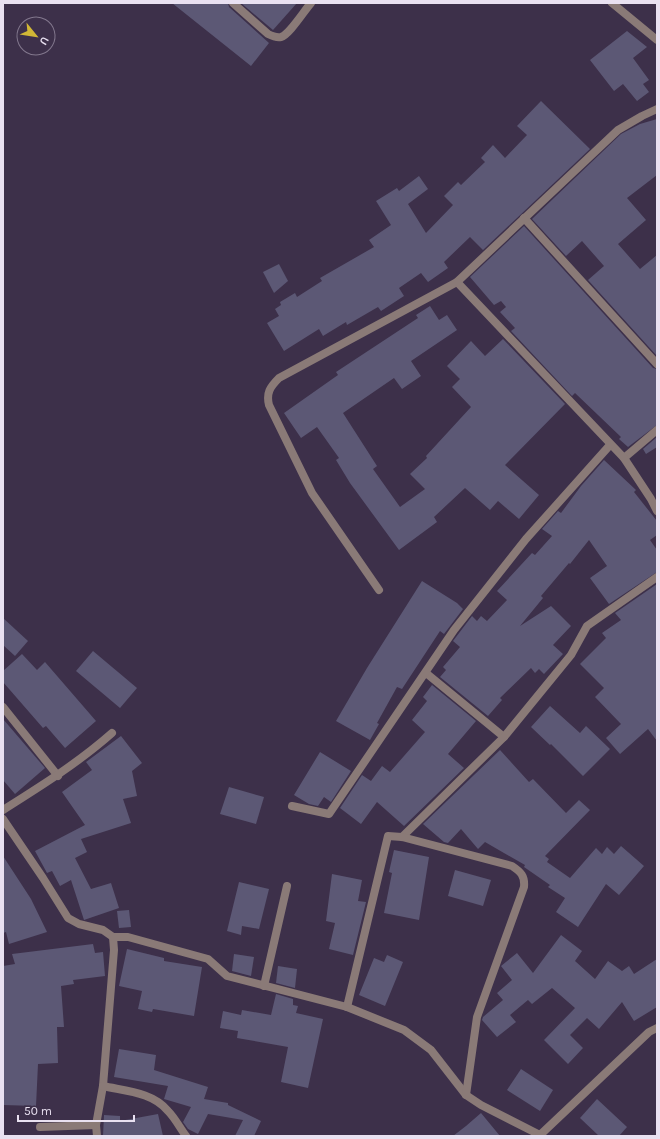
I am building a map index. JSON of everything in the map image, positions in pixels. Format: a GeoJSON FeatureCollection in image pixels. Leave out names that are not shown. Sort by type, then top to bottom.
{"type":"FeatureCollection","features":[{"type":"Feature","properties":{"kind":"street"},"geometry":{"type":"LineString","coordinates":[[233,3],[268,34],[275,38],[282,37],[287,33],[310,3]]}},
{"type":"Feature","properties":{"kind":"street"},"geometry":{"type":"LineString","coordinates":[[612,3],[657,40]]}},
{"type":"Feature","properties":{"kind":"street"},"geometry":{"type":"LineString","coordinates":[[379,590],[312,493],[270,405],[267,396],[272,386],[279,378],[457,282],[618,130],[657,109]]}},
{"type":"Feature","properties":{"kind":"street"},"geometry":{"type":"LineString","coordinates":[[524,218],[657,364]]}},
{"type":"Feature","properties":{"kind":"street"},"geometry":{"type":"LineString","coordinates":[[457,282],[610,445],[624,458],[654,498],[657,511]]}},
{"type":"Feature","properties":{"kind":"street"},"geometry":{"type":"LineString","coordinates":[[624,458],[657,430]]}},
{"type":"Feature","properties":{"kind":"street"},"geometry":{"type":"LineString","coordinates":[[292,806],[330,814],[454,630],[502,568],[610,445]]}},
{"type":"Feature","properties":{"kind":"street"},"geometry":{"type":"LineString","coordinates":[[402,837],[504,737],[571,655],[587,626],[657,577]]}},
{"type":"Feature","properties":{"kind":"street"},"geometry":{"type":"LineString","coordinates":[[426,673],[504,737]]}},
{"type":"Feature","properties":{"kind":"street"},"geometry":{"type":"LineString","coordinates":[[3,707],[58,776]]}},
{"type":"Feature","properties":{"kind":"street"},"geometry":{"type":"LineString","coordinates":[[3,810],[58,776],[112,733]]}},
{"type":"Feature","properties":{"kind":"street"},"geometry":{"type":"LineString","coordinates":[[3,819],[44,878],[68,918],[79,924],[103,930],[113,937],[128,937],[208,959],[227,976],[347,1007],[404,1030],[431,1050],[466,1095],[481,1105],[540,1135],[649,1032],[657,1028]]}},
{"type":"Feature","properties":{"kind":"street"},"geometry":{"type":"LineString","coordinates":[[347,1007],[388,836],[402,837],[512,866],[520,871],[525,879],[524,887],[477,1017],[466,1095]]}},
{"type":"Feature","properties":{"kind":"street"},"geometry":{"type":"LineString","coordinates":[[264,986],[287,886]]}},
{"type":"Feature","properties":{"kind":"street"},"geometry":{"type":"LineString","coordinates":[[97,1136],[96,1125],[103,1086],[114,950],[113,937]]}},
{"type":"Feature","properties":{"kind":"street"},"geometry":{"type":"LineString","coordinates":[[103,1086],[145,1095],[158,1101],[168,1111],[186,1136]]}},
{"type":"Feature","properties":{"kind":"street"},"geometry":{"type":"LineString","coordinates":[[40,1127],[96,1125]]}},
{"type":"Feature","properties":{"kind":"building"},"geometry":{"type":"Polygon","coordinates":[[[172,3],[228,3],[229,7],[269,43],[251,66],[172,3]]]}},
{"type":"Feature","properties":{"kind":"building"},"geometry":{"type":"Polygon","coordinates":[[[241,3],[297,3],[273,30],[241,3]]]}},
{"type":"Feature","properties":{"kind":"building"},"geometry":{"type":"Polygon","coordinates":[[[627,31],[647,47],[633,58],[649,80],[643,84],[649,92],[637,101],[623,84],[614,91],[590,60],[627,31]]]}},
{"type":"Feature","properties":{"kind":"building"},"geometry":{"type":"Polygon","coordinates":[[[541,101],[590,149],[483,250],[470,237],[444,262],[448,268],[428,282],[421,273],[399,288],[404,296],[381,311],[378,307],[347,325],[346,322],[323,336],[319,329],[284,351],[267,323],[279,316],[275,309],[281,305],[280,302],[295,293],[297,297],[322,281],[320,278],[374,247],[369,240],[391,225],[376,201],[397,188],[399,191],[419,176],[428,189],[408,204],[426,233],[453,205],[444,196],[458,182],[461,185],[485,162],[481,158],[493,145],[505,158],[527,135],[517,126],[541,101]]]}},
{"type":"Feature","properties":{"kind":"building"},"geometry":{"type":"Polygon","coordinates":[[[657,119],[657,175],[627,198],[646,220],[618,244],[640,269],[657,255],[657,356],[588,280],[604,266],[582,241],[566,256],[532,219],[621,134],[640,124],[657,119]]]}},
{"type":"Feature","properties":{"kind":"building"},"geometry":{"type":"Polygon","coordinates":[[[524,226],[653,368],[657,369],[657,425],[628,447],[619,439],[621,437],[575,393],[572,396],[511,331],[515,328],[500,312],[506,307],[501,301],[494,305],[470,277],[524,226]]]}},
{"type":"Feature","properties":{"kind":"building"},"geometry":{"type":"Polygon","coordinates":[[[279,264],[288,281],[274,293],[263,272],[279,264]]]}},
{"type":"Feature","properties":{"kind":"building"},"geometry":{"type":"Polygon","coordinates":[[[430,306],[439,320],[447,315],[457,330],[411,361],[421,376],[402,389],[394,378],[343,413],[377,466],[373,469],[400,507],[425,489],[410,474],[427,458],[426,456],[471,407],[452,387],[460,379],[447,366],[471,341],[485,356],[503,339],[565,404],[505,465],[539,495],[519,519],[498,501],[490,510],[465,488],[434,517],[437,522],[399,550],[350,483],[336,460],[339,458],[317,427],[301,438],[284,413],[338,375],[336,372],[418,318],[416,315],[430,306]]]}},
{"type":"Feature","properties":{"kind":"building"},"geometry":{"type":"Polygon","coordinates":[[[657,437],[657,447],[646,454],[643,449],[657,437]]]}},
{"type":"Feature","properties":{"kind":"building"},"geometry":{"type":"Polygon","coordinates":[[[604,460],[636,490],[634,492],[657,521],[657,535],[650,540],[657,550],[657,572],[609,604],[590,578],[607,566],[589,540],[541,596],[543,598],[520,626],[551,606],[571,626],[553,645],[563,654],[544,674],[539,669],[535,673],[531,668],[500,698],[502,700],[488,716],[440,677],[446,670],[443,667],[460,647],[453,641],[472,616],[477,621],[481,616],[487,621],[507,600],[497,591],[532,553],[535,555],[552,536],[542,529],[558,511],[561,513],[581,486],[604,460]]]}},
{"type":"Feature","properties":{"kind":"building"},"geometry":{"type":"Polygon","coordinates":[[[422,581],[457,603],[463,609],[444,634],[440,631],[402,689],[397,687],[377,723],[379,724],[370,740],[336,721],[367,668],[422,581]]]}},
{"type":"Feature","properties":{"kind":"building"},"geometry":{"type":"Polygon","coordinates":[[[657,584],[657,741],[648,729],[620,754],[606,738],[621,724],[595,697],[604,688],[580,664],[606,638],[602,633],[621,620],[615,613],[657,584]]]}},
{"type":"Feature","properties":{"kind":"building"},"geometry":{"type":"Polygon","coordinates":[[[3,618],[28,641],[15,656],[3,645],[3,618]]]}},
{"type":"Feature","properties":{"kind":"building"},"geometry":{"type":"Polygon","coordinates":[[[93,651],[137,688],[120,708],[76,671],[93,651]]]}},
{"type":"Feature","properties":{"kind":"building"},"geometry":{"type":"Polygon","coordinates":[[[22,654],[37,670],[45,662],[96,721],[65,748],[46,726],[43,728],[3,682],[3,671],[22,654]]]}},
{"type":"Feature","properties":{"kind":"building"},"geometry":{"type":"Polygon","coordinates":[[[432,685],[476,721],[448,754],[464,768],[404,826],[377,802],[361,824],[340,808],[362,775],[371,781],[382,766],[390,772],[425,732],[412,720],[427,701],[423,697],[432,685]]]}},
{"type":"Feature","properties":{"kind":"building"},"geometry":{"type":"Polygon","coordinates":[[[550,706],[580,733],[586,726],[610,749],[583,776],[551,744],[550,745],[531,727],[550,706]]]}},
{"type":"Feature","properties":{"kind":"building"},"geometry":{"type":"Polygon","coordinates":[[[3,719],[45,768],[15,794],[3,780],[3,719]]]}},
{"type":"Feature","properties":{"kind":"building"},"geometry":{"type":"Polygon","coordinates":[[[121,736],[142,763],[132,771],[137,796],[123,799],[131,823],[81,839],[87,852],[75,858],[91,889],[111,883],[119,908],[84,920],[71,880],[60,886],[52,871],[47,873],[35,851],[85,825],[62,792],[92,770],[86,762],[121,736]]]}},
{"type":"Feature","properties":{"kind":"building"},"geometry":{"type":"Polygon","coordinates":[[[500,750],[529,782],[533,779],[566,813],[579,800],[590,810],[545,856],[549,859],[547,862],[570,878],[596,848],[602,854],[607,847],[614,854],[621,846],[644,866],[619,895],[606,884],[578,927],[556,912],[565,898],[548,887],[550,885],[524,867],[525,865],[485,842],[478,849],[461,829],[448,843],[444,842],[423,824],[500,750]]]}},
{"type":"Feature","properties":{"kind":"building"},"geometry":{"type":"Polygon","coordinates":[[[320,752],[351,771],[331,802],[324,797],[318,806],[309,804],[294,795],[320,752]]]}},
{"type":"Feature","properties":{"kind":"building"},"geometry":{"type":"Polygon","coordinates":[[[229,787],[264,797],[256,824],[220,814],[229,787]]]}},
{"type":"Feature","properties":{"kind":"building"},"geometry":{"type":"Polygon","coordinates":[[[394,850],[429,857],[419,920],[384,913],[392,873],[389,872],[394,850]]]}},
{"type":"Feature","properties":{"kind":"building"},"geometry":{"type":"Polygon","coordinates":[[[3,856],[31,899],[47,932],[9,944],[6,932],[3,933],[3,856]]]}},
{"type":"Feature","properties":{"kind":"building"},"geometry":{"type":"Polygon","coordinates":[[[455,870],[491,880],[483,906],[448,896],[455,870]]]}},
{"type":"Feature","properties":{"kind":"building"},"geometry":{"type":"Polygon","coordinates":[[[332,874],[362,880],[358,901],[366,902],[353,955],[329,949],[335,923],[326,921],[332,874]]]}},
{"type":"Feature","properties":{"kind":"building"},"geometry":{"type":"Polygon","coordinates":[[[239,882],[269,889],[259,929],[242,926],[241,935],[227,931],[239,882]]]}},
{"type":"Feature","properties":{"kind":"building"},"geometry":{"type":"Polygon","coordinates":[[[129,910],[131,927],[119,928],[117,911],[129,910]]]}},
{"type":"Feature","properties":{"kind":"building"},"geometry":{"type":"Polygon","coordinates":[[[561,935],[582,951],[575,961],[595,979],[608,961],[622,971],[629,966],[634,974],[657,959],[657,1007],[634,1021],[622,1002],[599,1029],[587,1018],[570,1035],[583,1048],[568,1064],[544,1040],[575,1008],[552,988],[532,1004],[528,1000],[510,1015],[516,1022],[497,1037],[482,1020],[483,1017],[503,1000],[497,993],[512,980],[501,966],[517,953],[533,973],[561,935]]]}},
{"type":"Feature","properties":{"kind":"building"},"geometry":{"type":"Polygon","coordinates":[[[93,944],[95,953],[103,952],[105,976],[73,980],[74,984],[61,986],[64,1027],[57,1027],[58,1063],[38,1064],[36,1106],[3,1105],[3,966],[15,964],[12,954],[93,944]]]}},
{"type":"Feature","properties":{"kind":"building"},"geometry":{"type":"Polygon","coordinates":[[[127,949],[164,958],[164,961],[202,967],[194,1016],[153,1009],[152,1012],[138,1009],[142,991],[119,986],[127,949]]]}},
{"type":"Feature","properties":{"kind":"building"},"geometry":{"type":"Polygon","coordinates":[[[234,954],[254,957],[251,976],[232,971],[234,954]]]}},
{"type":"Feature","properties":{"kind":"building"},"geometry":{"type":"Polygon","coordinates":[[[387,955],[403,962],[385,1006],[359,995],[374,958],[384,962],[387,955]]]}},
{"type":"Feature","properties":{"kind":"building"},"geometry":{"type":"Polygon","coordinates":[[[278,966],[297,969],[295,988],[276,983],[278,966]]]}},
{"type":"Feature","properties":{"kind":"building"},"geometry":{"type":"Polygon","coordinates":[[[276,994],[293,999],[293,1005],[298,1006],[296,1013],[323,1019],[308,1088],[281,1082],[288,1047],[237,1038],[238,1031],[220,1028],[223,1011],[241,1015],[242,1010],[271,1015],[276,994]]]}},
{"type":"Feature","properties":{"kind":"building"},"geometry":{"type":"Polygon","coordinates":[[[119,1049],[156,1055],[154,1070],[208,1087],[204,1099],[228,1103],[228,1105],[261,1121],[254,1136],[235,1136],[243,1120],[208,1114],[198,1134],[188,1129],[183,1122],[191,1107],[164,1099],[168,1086],[114,1077],[119,1049]]]}},
{"type":"Feature","properties":{"kind":"building"},"geometry":{"type":"Polygon","coordinates":[[[521,1069],[553,1090],[540,1111],[507,1090],[521,1069]]]}},
{"type":"Feature","properties":{"kind":"building"},"geometry":{"type":"Polygon","coordinates":[[[597,1099],[627,1127],[619,1136],[599,1136],[580,1118],[597,1099]]]}},
{"type":"Feature","properties":{"kind":"building"},"geometry":{"type":"Polygon","coordinates":[[[481,1113],[500,1136],[453,1136],[466,1126],[481,1113]]]}},
{"type":"Feature","properties":{"kind":"building"},"geometry":{"type":"Polygon","coordinates":[[[158,1114],[163,1136],[103,1136],[104,1115],[120,1116],[120,1121],[158,1114]]]}}]}
